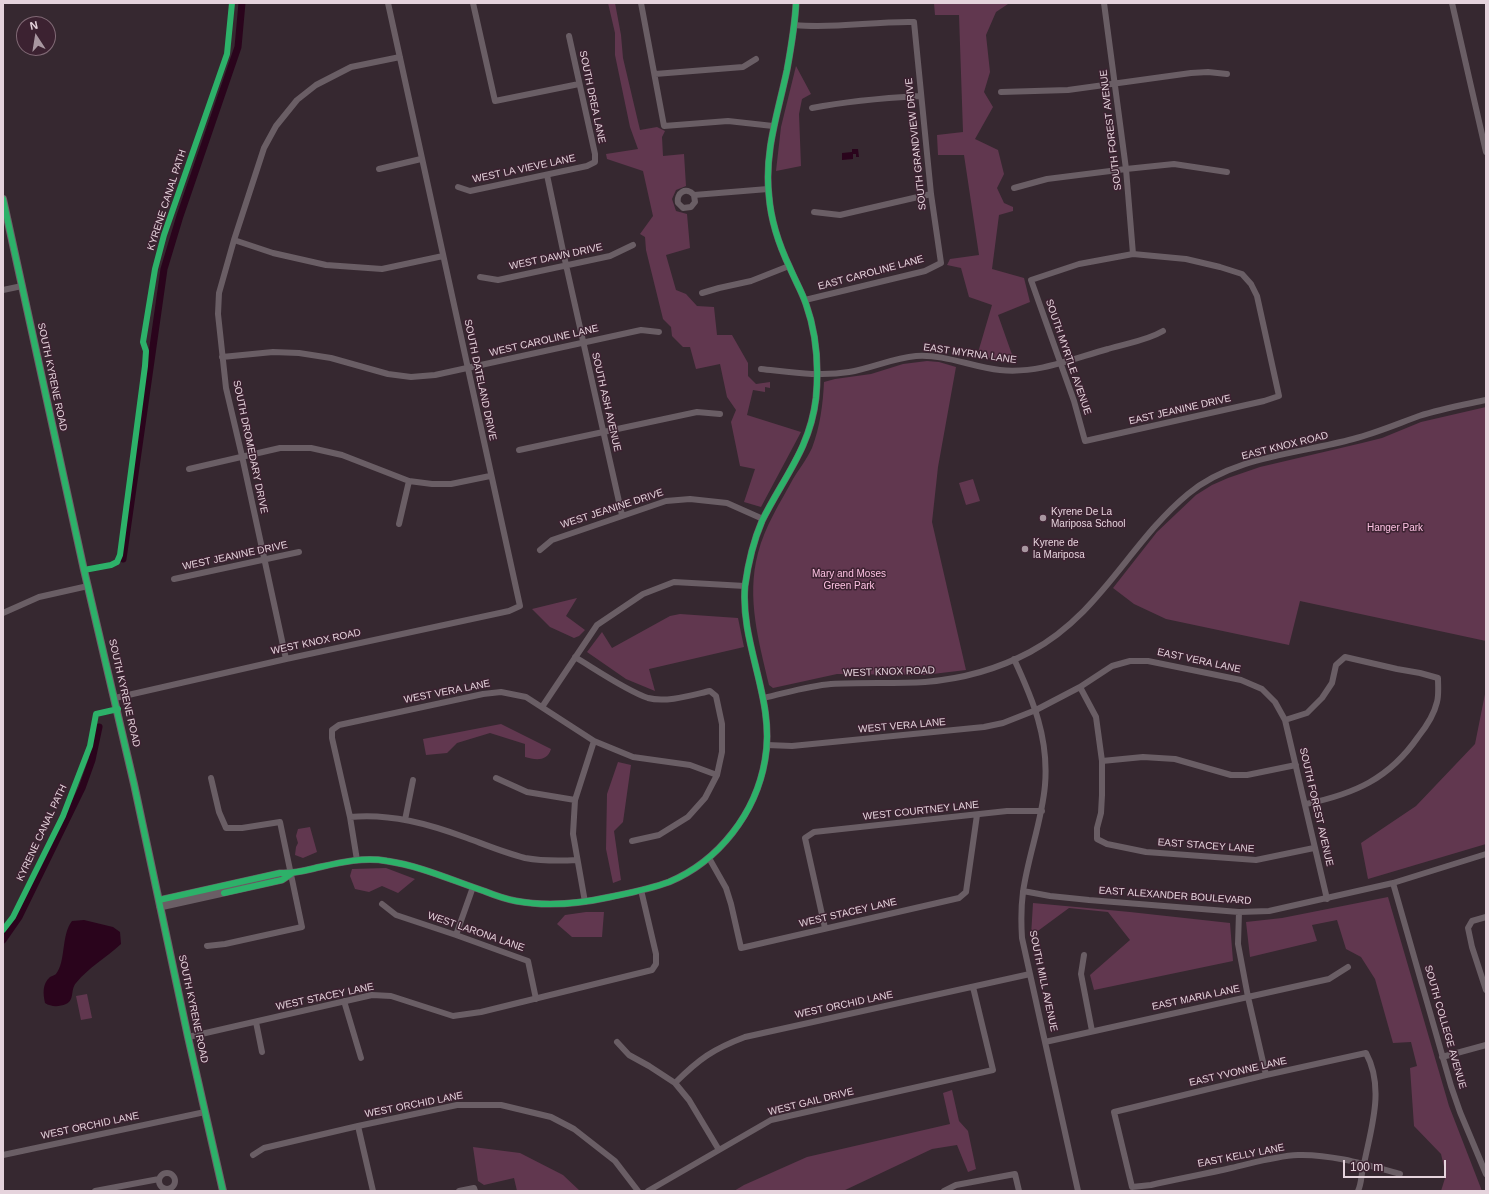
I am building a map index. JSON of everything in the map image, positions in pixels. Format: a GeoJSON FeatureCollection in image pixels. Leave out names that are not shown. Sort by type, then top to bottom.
{"type":"FeatureCollection","features":[{"type":"Feature","properties":{"kind":"main road","name":"SOUTH KYRENE ROAD"},"geometry":{"type":"LineString","coordinates":[[3,199],[88,586],[115,698],[188,1037],[223,1191]]}},
{"type":"Feature","properties":{"kind":"street","name":"SOUTH DATELAND DRIVE"},"geometry":{"type":"LineString","coordinates":[[388,3],[490,476],[520,606]]}},
{"type":"Feature","properties":{"kind":"street"},"geometry":{"type":"LineString","coordinates":[[473,3],[495,102],[579,84]]}},
{"type":"Feature","properties":{"kind":"street"},"geometry":{"type":"LineString","coordinates":[[642,3],[664,126],[728,121],[773,126]]}},
{"type":"Feature","properties":{"kind":"street"},"geometry":{"type":"LineString","coordinates":[[160,903],[231,887],[280,873],[291,874],[357,860],[383,860],[428,870],[473,888],[510,900],[556,905],[585,902],[641,890],[670,881],[690,871],[709,858],[735,830],[752,802],[762,776],[767,745],[767,723],[763,698],[745,617],[745,586],[751,552],[764,519],[794,466],[806,438],[815,406],[818,374],[815,341],[810,315],[773,224],[768,189],[768,160],[773,126],[787,70],[795,25],[796,3]]}},
{"type":"Feature","properties":{"kind":"street","name":"SOUTH FOREST AVENUE"},"geometry":{"type":"LineString","coordinates":[[1104,3],[1126,168],[1133,254]]}},
{"type":"Feature","properties":{"kind":"street"},"geometry":{"type":"LineString","coordinates":[[1452,3],[1486,152]]}},
{"type":"Feature","properties":{"kind":"street","name":"SOUTH GRANDVIEW DRIVE"},"geometry":{"type":"LineString","coordinates":[[795,25],[815,27],[888,22],[914,22],[930,194],[941,263]]}},
{"type":"Feature","properties":{"kind":"street","name":"SOUTH DREA LANE"},"geometry":{"type":"LineString","coordinates":[[569,36],[595,162]]}},
{"type":"Feature","properties":{"kind":"street","name":"SOUTH DROMEDARY DRIVE"},"geometry":{"type":"LineString","coordinates":[[286,659],[226,388],[218,314],[219,293],[234,240],[264,148],[276,126],[297,100],[316,85],[350,67],[400,57]]}},
{"type":"Feature","properties":{"kind":"street"},"geometry":{"type":"LineString","coordinates":[[655,74],[743,67],[756,59]]}},
{"type":"Feature","properties":{"kind":"street"},"geometry":{"type":"LineString","coordinates":[[1001,92],[1068,90],[1191,73],[1208,72],[1227,74]]}},
{"type":"Feature","properties":{"kind":"street"},"geometry":{"type":"LineString","coordinates":[[812,108],[863,100],[920,96]]}},
{"type":"Feature","properties":{"kind":"street"},"geometry":{"type":"LineString","coordinates":[[379,169],[421,159]]}},
{"type":"Feature","properties":{"kind":"street","name":"WEST LA VIEVE LANE"},"geometry":{"type":"LineString","coordinates":[[458,186],[470,191],[587,166],[595,162]]}},
{"type":"Feature","properties":{"kind":"street"},"geometry":{"type":"LineString","coordinates":[[1014,188],[1047,179],[1126,168],[1174,164],[1227,172]]}},
{"type":"Feature","properties":{"kind":"street","name":"SOUTH ASH AVENUE"},"geometry":{"type":"LineString","coordinates":[[547,174],[622,515]]}},
{"type":"Feature","properties":{"kind":"street"},"geometry":{"type":"LineString","coordinates":[[694,195],[768,189]]}},
{"type":"Feature","properties":{"kind":"street"},"geometry":{"type":"LineString","coordinates":[[814,212],[840,215],[930,194]]}},
{"type":"Feature","properties":{"kind":"street"},"geometry":{"type":"LineString","coordinates":[[234,240],[273,253],[326,265],[382,269],[443,256]]}},
{"type":"Feature","properties":{"kind":"street","name":"WEST DAWN DRIVE"},"geometry":{"type":"LineString","coordinates":[[480,277],[498,280],[610,256],[633,245]]}},
{"type":"Feature","properties":{"kind":"street","name":"EAST JEANINE DRIVE"},"geometry":{"type":"LineString","coordinates":[[1085,442],[1264,401],[1279,396],[1257,296],[1252,284],[1242,274],[1186,259],[1133,254]]}},
{"type":"Feature","properties":{"kind":"street","name":"SOUTH MYRTLE AVENUE"},"geometry":{"type":"LineString","coordinates":[[1085,442],[1074,401],[1031,280],[1079,264],[1133,254]]}},
{"type":"Feature","properties":{"kind":"street","name":"EAST CAROLINE LANE"},"geometry":{"type":"LineString","coordinates":[[805,300],[925,271],[941,263]]}},
{"type":"Feature","properties":{"kind":"street"},"geometry":{"type":"LineString","coordinates":[[702,293],[751,281],[789,266]]}},
{"type":"Feature","properties":{"kind":"street"},"geometry":{"type":"LineString","coordinates":[[3,290],[22,286]]}},
{"type":"Feature","properties":{"kind":"street","name":"WEST CAROLINE LANE"},"geometry":{"type":"LineString","coordinates":[[222,356],[273,352],[299,353],[332,358],[388,374],[411,377],[435,375],[641,330],[659,332]]}},
{"type":"Feature","properties":{"kind":"street","name":"EAST MYRNA LANE"},"geometry":{"type":"LineString","coordinates":[[761,369],[818,374],[850,372],[906,357],[917,356],[943,358],[983,368],[1013,371],[1034,370],[1109,348],[1151,338],[1163,331]]}},
{"type":"Feature","properties":{"kind":"street","name":"EAST KNOX ROAD"},"geometry":{"type":"LineString","coordinates":[[1014,659],[1047,641],[1078,617],[1093,603],[1147,535],[1168,512],[1194,489],[1206,482],[1256,461],[1353,440],[1420,416],[1486,400]]}},
{"type":"Feature","properties":{"kind":"street"},"geometry":{"type":"LineString","coordinates":[[519,450],[697,412],[720,414]]}},
{"type":"Feature","properties":{"kind":"street"},"geometry":{"type":"LineString","coordinates":[[189,469],[280,448],[311,448],[342,455],[409,481],[432,484],[451,484],[490,476]]}},
{"type":"Feature","properties":{"kind":"street"},"geometry":{"type":"LineString","coordinates":[[399,524],[409,481]]}},
{"type":"Feature","properties":{"kind":"street","name":"WEST JEANINE DRIVE"},"geometry":{"type":"LineString","coordinates":[[540,550],[552,540],[622,515],[666,502],[690,499],[727,503],[764,519]]}},
{"type":"Feature","properties":{"kind":"street","name":"WEST JEANINE DRIVE"},"geometry":{"type":"LineString","coordinates":[[174,579],[299,552]]}},
{"type":"Feature","properties":{"kind":"street"},"geometry":{"type":"LineString","coordinates":[[542,707],[597,624],[643,594],[674,582],[745,586]]}},
{"type":"Feature","properties":{"kind":"street"},"geometry":{"type":"LineString","coordinates":[[3,613],[44,596],[88,586]]}},
{"type":"Feature","properties":{"kind":"street","name":"WEST KNOX ROAD"},"geometry":{"type":"LineString","coordinates":[[115,698],[286,659],[509,611],[520,606]]}},
{"type":"Feature","properties":{"kind":"street"},"geometry":{"type":"LineString","coordinates":[[575,657],[629,689],[649,698],[683,697],[710,691],[716,696],[722,724],[722,752],[717,775],[705,798],[688,817],[659,835],[632,841]]}},
{"type":"Feature","properties":{"kind":"street"},"geometry":{"type":"LineString","coordinates":[[1286,720],[1291,720],[1307,712],[1322,698],[1332,684],[1336,665],[1346,657],[1438,678],[1437,702],[1427,726],[1408,752],[1389,769],[1366,786],[1334,798],[1306,804]]}},
{"type":"Feature","properties":{"kind":"street","name":"WEST KNOX ROAD"},"geometry":{"type":"LineString","coordinates":[[763,698],[814,686],[830,684],[941,680],[967,676],[1014,659]]}},
{"type":"Feature","properties":{"kind":"street","name":"SOUTH MILL AVENUE"},"geometry":{"type":"LineString","coordinates":[[1014,659],[1036,710],[1042,735],[1045,758],[1045,784],[1042,811],[1023,891],[1021,921],[1022,938],[1078,1191]]}},
{"type":"Feature","properties":{"kind":"street","name":"EAST VERA LANE"},"geometry":{"type":"LineString","coordinates":[[1036,710],[1080,687],[1112,666],[1130,661],[1148,661],[1240,680],[1262,689],[1275,702],[1286,720]]}},
{"type":"Feature","properties":{"kind":"street"},"geometry":{"type":"LineString","coordinates":[[1080,687],[1096,717],[1102,761],[1143,757],[1175,759],[1231,775],[1247,776],[1296,765]]}},
{"type":"Feature","properties":{"kind":"street","name":"WEST VERA LANE"},"geometry":{"type":"LineString","coordinates":[[350,817],[332,738],[332,730],[339,725],[483,694],[501,692],[526,697],[594,741],[633,757],[690,765],[717,775]]}},
{"type":"Feature","properties":{"kind":"street","name":"WEST VERA LANE"},"geometry":{"type":"LineString","coordinates":[[767,745],[792,746],[971,730],[1003,722],[1036,710]]}},
{"type":"Feature","properties":{"kind":"street","name":"SOUTH FOREST AVENUE"},"geometry":{"type":"LineString","coordinates":[[1286,720],[1306,804],[1314,848],[1327,899]]}},
{"type":"Feature","properties":{"kind":"street"},"geometry":{"type":"LineString","coordinates":[[585,902],[573,834],[575,800],[594,741]]}},
{"type":"Feature","properties":{"kind":"street","name":"EAST STACEY LANE"},"geometry":{"type":"LineString","coordinates":[[1102,761],[1101,813],[1096,828],[1097,839],[1107,844],[1146,852],[1256,860],[1314,848]]}},
{"type":"Feature","properties":{"kind":"street"},"geometry":{"type":"LineString","coordinates":[[206,946],[225,944],[302,927],[280,822],[242,828],[226,828],[219,812],[211,778]]}},
{"type":"Feature","properties":{"kind":"street"},"geometry":{"type":"LineString","coordinates":[[496,778],[526,792],[575,800]]}},
{"type":"Feature","properties":{"kind":"street"},"geometry":{"type":"LineString","coordinates":[[406,820],[414,780]]}},
{"type":"Feature","properties":{"kind":"street","name":"WEST COURTNEY LANE"},"geometry":{"type":"LineString","coordinates":[[825,928],[805,838],[814,832],[1007,812],[1042,811]]}},
{"type":"Feature","properties":{"kind":"street","name":"WEST STACEY LANE"},"geometry":{"type":"LineString","coordinates":[[709,858],[726,888],[741,948],[959,898],[966,892],[977,815]]}},
{"type":"Feature","properties":{"kind":"street"},"geometry":{"type":"LineString","coordinates":[[357,860],[350,817],[377,816],[433,826],[501,851],[525,858],[555,862],[577,860]]}},
{"type":"Feature","properties":{"kind":"street","name":"EAST ALEXANDER BOULEVARD"},"geometry":{"type":"LineString","coordinates":[[1023,891],[1050,896],[1239,912],[1270,911],[1393,883],[1486,854]]}},
{"type":"Feature","properties":{"kind":"street","name":"SOUTH COLLEGE AVENUE"},"geometry":{"type":"LineString","coordinates":[[1393,883],[1442,1058],[1460,1112],[1486,1174]]}},
{"type":"Feature","properties":{"kind":"street"},"geometry":{"type":"LineString","coordinates":[[456,935],[473,888]]}},
{"type":"Feature","properties":{"kind":"street","name":"WEST STACEY LANE"},"geometry":{"type":"LineString","coordinates":[[188,1037],[372,995],[391,996],[454,1016],[482,1012],[652,970],[656,964],[656,954],[641,890]]}},
{"type":"Feature","properties":{"kind":"street","name":"WEST LARONA LANE"},"geometry":{"type":"LineString","coordinates":[[382,904],[396,915],[528,960],[536,999]]}},
{"type":"Feature","properties":{"kind":"street"},"geometry":{"type":"LineString","coordinates":[[1239,912],[1238,944],[1248,997],[1266,1075]]}},
{"type":"Feature","properties":{"kind":"street"},"geometry":{"type":"LineString","coordinates":[[1486,917],[1472,921],[1468,928],[1472,947],[1486,990]]}},
{"type":"Feature","properties":{"kind":"street"},"geometry":{"type":"LineString","coordinates":[[1084,955],[1081,974],[1092,1031]]}},
{"type":"Feature","properties":{"kind":"street","name":"EAST MARIA LANE"},"geometry":{"type":"LineString","coordinates":[[1045,1042],[1329,979],[1348,967]]}},
{"type":"Feature","properties":{"kind":"street","name":"WEST ORCHID LANE"},"geometry":{"type":"LineString","coordinates":[[675,1083],[694,1064],[711,1052],[745,1037],[1030,974]]}},
{"type":"Feature","properties":{"kind":"street","name":"WEST GAIL DRIVE"},"geometry":{"type":"LineString","coordinates":[[648,1191],[771,1120],[994,1070],[973,987]]}},
{"type":"Feature","properties":{"kind":"street"},"geometry":{"type":"LineString","coordinates":[[344,1001],[361,1058]]}},
{"type":"Feature","properties":{"kind":"street"},"geometry":{"type":"LineString","coordinates":[[256,1022],[262,1052]]}},
{"type":"Feature","properties":{"kind":"street"},"geometry":{"type":"LineString","coordinates":[[617,1042],[629,1055],[675,1083],[689,1100],[719,1150]]}},
{"type":"Feature","properties":{"kind":"street"},"geometry":{"type":"LineString","coordinates":[[1442,1058],[1486,1045]]}},
{"type":"Feature","properties":{"kind":"street","name":"EAST YVONNE LANE"},"geometry":{"type":"LineString","coordinates":[[1132,1187],[1114,1112],[1266,1075],[1366,1053],[1372,1064],[1376,1103],[1364,1164]]}},
{"type":"Feature","properties":{"kind":"street","name":"WEST ORCHID LANE"},"geometry":{"type":"LineString","coordinates":[[253,1155],[264,1148],[457,1105],[501,1105],[551,1118],[574,1129],[616,1161],[638,1191]]}},
{"type":"Feature","properties":{"kind":"street","name":"WEST ORCHID LANE"},"geometry":{"type":"LineString","coordinates":[[3,1155],[205,1112]]}},
{"type":"Feature","properties":{"kind":"street"},"geometry":{"type":"LineString","coordinates":[[358,1126],[373,1191]]}},
{"type":"Feature","properties":{"kind":"street","name":"EAST KELLY LANE"},"geometry":{"type":"LineString","coordinates":[[1132,1187],[1150,1185],[1272,1158],[1298,1155],[1324,1156],[1364,1164],[1400,1174]]}},
{"type":"Feature","properties":{"kind":"street"},"geometry":{"type":"LineString","coordinates":[[1358,1191],[1364,1164]]}},
{"type":"Feature","properties":{"kind":"street"},"geometry":{"type":"LineString","coordinates":[[944,1191],[956,1185],[1015,1174],[1020,1191]]}},
{"type":"Feature","properties":{"kind":"street"},"geometry":{"type":"LineString","coordinates":[[95,1191],[159,1179]]}},
{"type":"Feature","properties":{"kind":"street"},"geometry":{"type":"LineString","coordinates":[[459,1191],[475,1189]]}},
{"type":"Feature","properties":{"kind":"green space"},"geometry":{"type":"Polygon","coordinates":[[[608,3],[615,3],[621,35],[623,58],[640,130],[657,127],[665,131],[662,137],[663,156],[684,154],[686,186],[676,190],[672,199],[676,211],[687,214],[690,248],[666,255],[676,290],[686,294],[697,306],[714,307],[717,335],[732,335],[748,363],[748,376],[756,384],[770,382],[770,388],[765,387],[765,392],[753,390],[747,415],[801,432],[761,507],[744,502],[755,469],[740,466],[731,422],[736,410],[727,397],[720,364],[696,369],[690,347],[683,347],[672,336],[671,327],[663,319],[646,250],[645,237],[640,234],[653,216],[643,171],[607,159],[606,154],[638,149],[630,127],[615,55],[615,33],[608,3]]]}},
{"type":"Feature","properties":{"kind":"green space"},"geometry":{"type":"Polygon","coordinates":[[[934,3],[1008,4],[996,12],[986,35],[990,72],[984,92],[993,107],[975,139],[998,150],[1004,174],[997,188],[1004,203],[1013,207],[1013,211],[999,215],[992,269],[1024,278],[1030,302],[998,315],[1015,363],[977,356],[992,305],[969,297],[961,268],[947,265],[950,259],[979,255],[964,155],[938,155],[937,135],[963,132],[959,15],[935,15],[934,3]]]}},
{"type":"Feature","properties":{"kind":"green space"},"geometry":{"type":"Polygon","coordinates":[[[796,66],[811,94],[802,99],[799,114],[801,166],[776,171],[781,127],[796,66]]]}},
{"type":"Feature","properties":{"kind":"green space","name":"Mary and Moses Green Park"},"geometry":{"type":"Polygon","coordinates":[[[927,361],[939,362],[956,367],[938,467],[932,522],[966,670],[924,675],[837,674],[773,688],[769,685],[755,620],[753,587],[755,570],[761,543],[769,524],[793,479],[812,448],[821,415],[824,382],[871,374],[903,364],[927,361]]]}},
{"type":"Feature","properties":{"kind":"green space","name":"Hanger Park"},"geometry":{"type":"Polygon","coordinates":[[[1486,407],[1486,641],[1300,601],[1289,645],[1166,619],[1134,604],[1113,588],[1157,532],[1196,495],[1212,485],[1260,467],[1382,438],[1421,422],[1486,407]]]}},
{"type":"Feature","properties":{"kind":"green space"},"geometry":{"type":"Polygon","coordinates":[[[973,479],[980,501],[966,505],[959,483],[973,479]]]}},
{"type":"Feature","properties":{"kind":"green space"},"geometry":{"type":"Polygon","coordinates":[[[577,598],[566,616],[585,630],[579,636],[574,638],[550,627],[532,609],[577,598]]]}},
{"type":"Feature","properties":{"kind":"green space"},"geometry":{"type":"Polygon","coordinates":[[[680,614],[738,618],[744,647],[649,669],[655,691],[626,679],[587,652],[602,632],[612,648],[670,616],[680,614]]]}},
{"type":"Feature","properties":{"kind":"green space"},"geometry":{"type":"Polygon","coordinates":[[[1486,689],[1486,844],[1368,879],[1361,843],[1416,806],[1475,744],[1486,689]]]}},
{"type":"Feature","properties":{"kind":"green space"},"geometry":{"type":"Polygon","coordinates":[[[501,724],[551,749],[549,753],[544,758],[540,759],[525,757],[525,744],[490,733],[457,743],[447,753],[426,755],[423,739],[501,724]]]}},
{"type":"Feature","properties":{"kind":"green space"},"geometry":{"type":"Polygon","coordinates":[[[618,762],[631,765],[623,822],[614,831],[621,880],[613,883],[606,849],[607,794],[618,762]]]}},
{"type":"Feature","properties":{"kind":"green space"},"geometry":{"type":"Polygon","coordinates":[[[310,827],[317,852],[303,858],[295,855],[298,843],[296,836],[298,829],[310,827]]]}},
{"type":"Feature","properties":{"kind":"green space"},"geometry":{"type":"Polygon","coordinates":[[[386,868],[415,879],[398,893],[382,886],[369,892],[355,889],[350,876],[352,869],[386,868]]]}},
{"type":"Feature","properties":{"kind":"green space"},"geometry":{"type":"Polygon","coordinates":[[[1388,897],[1449,1106],[1482,1191],[1441,1191],[1446,1175],[1441,1154],[1414,1126],[1410,1068],[1417,1066],[1411,1042],[1393,1043],[1375,979],[1361,957],[1346,949],[1337,920],[1312,925],[1317,941],[1250,957],[1246,922],[1282,918],[1388,897]]]}},
{"type":"Feature","properties":{"kind":"green space"},"geometry":{"type":"Polygon","coordinates":[[[1033,903],[1230,923],[1233,961],[1094,990],[1090,975],[1130,940],[1108,912],[1069,908],[1031,936],[1033,903]]]}},
{"type":"Feature","properties":{"kind":"green space"},"geometry":{"type":"Polygon","coordinates":[[[586,912],[604,912],[602,937],[572,937],[557,924],[565,915],[586,912]]]}},
{"type":"Feature","properties":{"kind":"green space"},"geometry":{"type":"Polygon","coordinates":[[[87,994],[92,1018],[81,1020],[76,996],[87,994]]]}},
{"type":"Feature","properties":{"kind":"green space"},"geometry":{"type":"Polygon","coordinates":[[[952,1090],[959,1121],[968,1131],[976,1169],[968,1172],[957,1145],[932,1149],[843,1191],[734,1191],[744,1185],[807,1157],[950,1124],[943,1093],[952,1090]]]}},
{"type":"Feature","properties":{"kind":"green space"},"geometry":{"type":"Polygon","coordinates":[[[473,1147],[520,1153],[563,1175],[580,1191],[517,1191],[514,1178],[484,1185],[478,1181],[473,1147]]]}},
{"type":"Feature","properties":{"kind":"shaded area"},"geometry":{"type":"Polygon","coordinates":[[[852,149],[858,149],[859,157],[856,157],[856,154],[853,154],[853,159],[842,160],[842,153],[852,152],[852,149]]]}},
{"type":"Feature","properties":{"kind":"shaded area"},"geometry":{"type":"Polygon","coordinates":[[[84,920],[113,927],[120,932],[121,944],[81,977],[74,986],[72,997],[69,1002],[58,1006],[47,1004],[44,1000],[44,986],[47,980],[56,974],[59,969],[66,934],[69,927],[72,921],[84,920]]]}},
{"type":"Feature","properties":{"kind":"waterway"},"geometry":{"type":"LineString","coordinates":[[123,559],[164,269],[180,216],[238,47],[242,3]]}},
{"type":"Feature","properties":{"kind":"waterway"},"geometry":{"type":"LineString","coordinates":[[3,940],[19,917],[82,788],[92,760],[99,727]]}},
{"type":"Feature","properties":{"kind":"cycle path","name":"KYRENE CANAL PATH"},"geometry":{"type":"LineString","coordinates":[[84,570],[111,565],[117,562],[120,555],[145,366],[146,351],[143,342],[155,269],[164,235],[227,54],[232,3]]}},
{"type":"Feature","properties":{"kind":"cycle path"},"geometry":{"type":"LineString","coordinates":[[159,900],[280,873],[295,872],[345,862],[378,860],[412,866],[512,900],[540,904],[575,903],[632,892],[669,882],[704,862],[732,833],[744,816],[760,780],[765,760],[767,738],[766,716],[752,651],[745,608],[745,586],[748,570],[753,545],[762,521],[795,462],[808,433],[816,398],[817,362],[813,327],[804,300],[776,233],[770,206],[768,180],[770,148],[794,29],[796,3]]}},
{"type":"Feature","properties":{"kind":"cycle path"},"geometry":{"type":"LineString","coordinates":[[3,199],[84,570],[134,784],[188,1037],[223,1191]]}},
{"type":"Feature","properties":{"kind":"cycle path","name":"KYRENE CANAL PATH"},"geometry":{"type":"LineString","coordinates":[[3,930],[13,917],[63,816],[90,746],[96,714],[118,709]]}},
{"type":"Feature","properties":{"kind":"cycle path"},"geometry":{"type":"LineString","coordinates":[[224,893],[282,880],[291,874]]}},
{"type":"Feature","properties":{"kind":"place","name":"Kyrene De La Mariposa School"},"geometry":{"type":"Point","coordinates":[1043,518]}},
{"type":"Feature","properties":{"kind":"place","name":"Kyrene de la Mariposa"},"geometry":{"type":"Point","coordinates":[1025,549]}}]}
